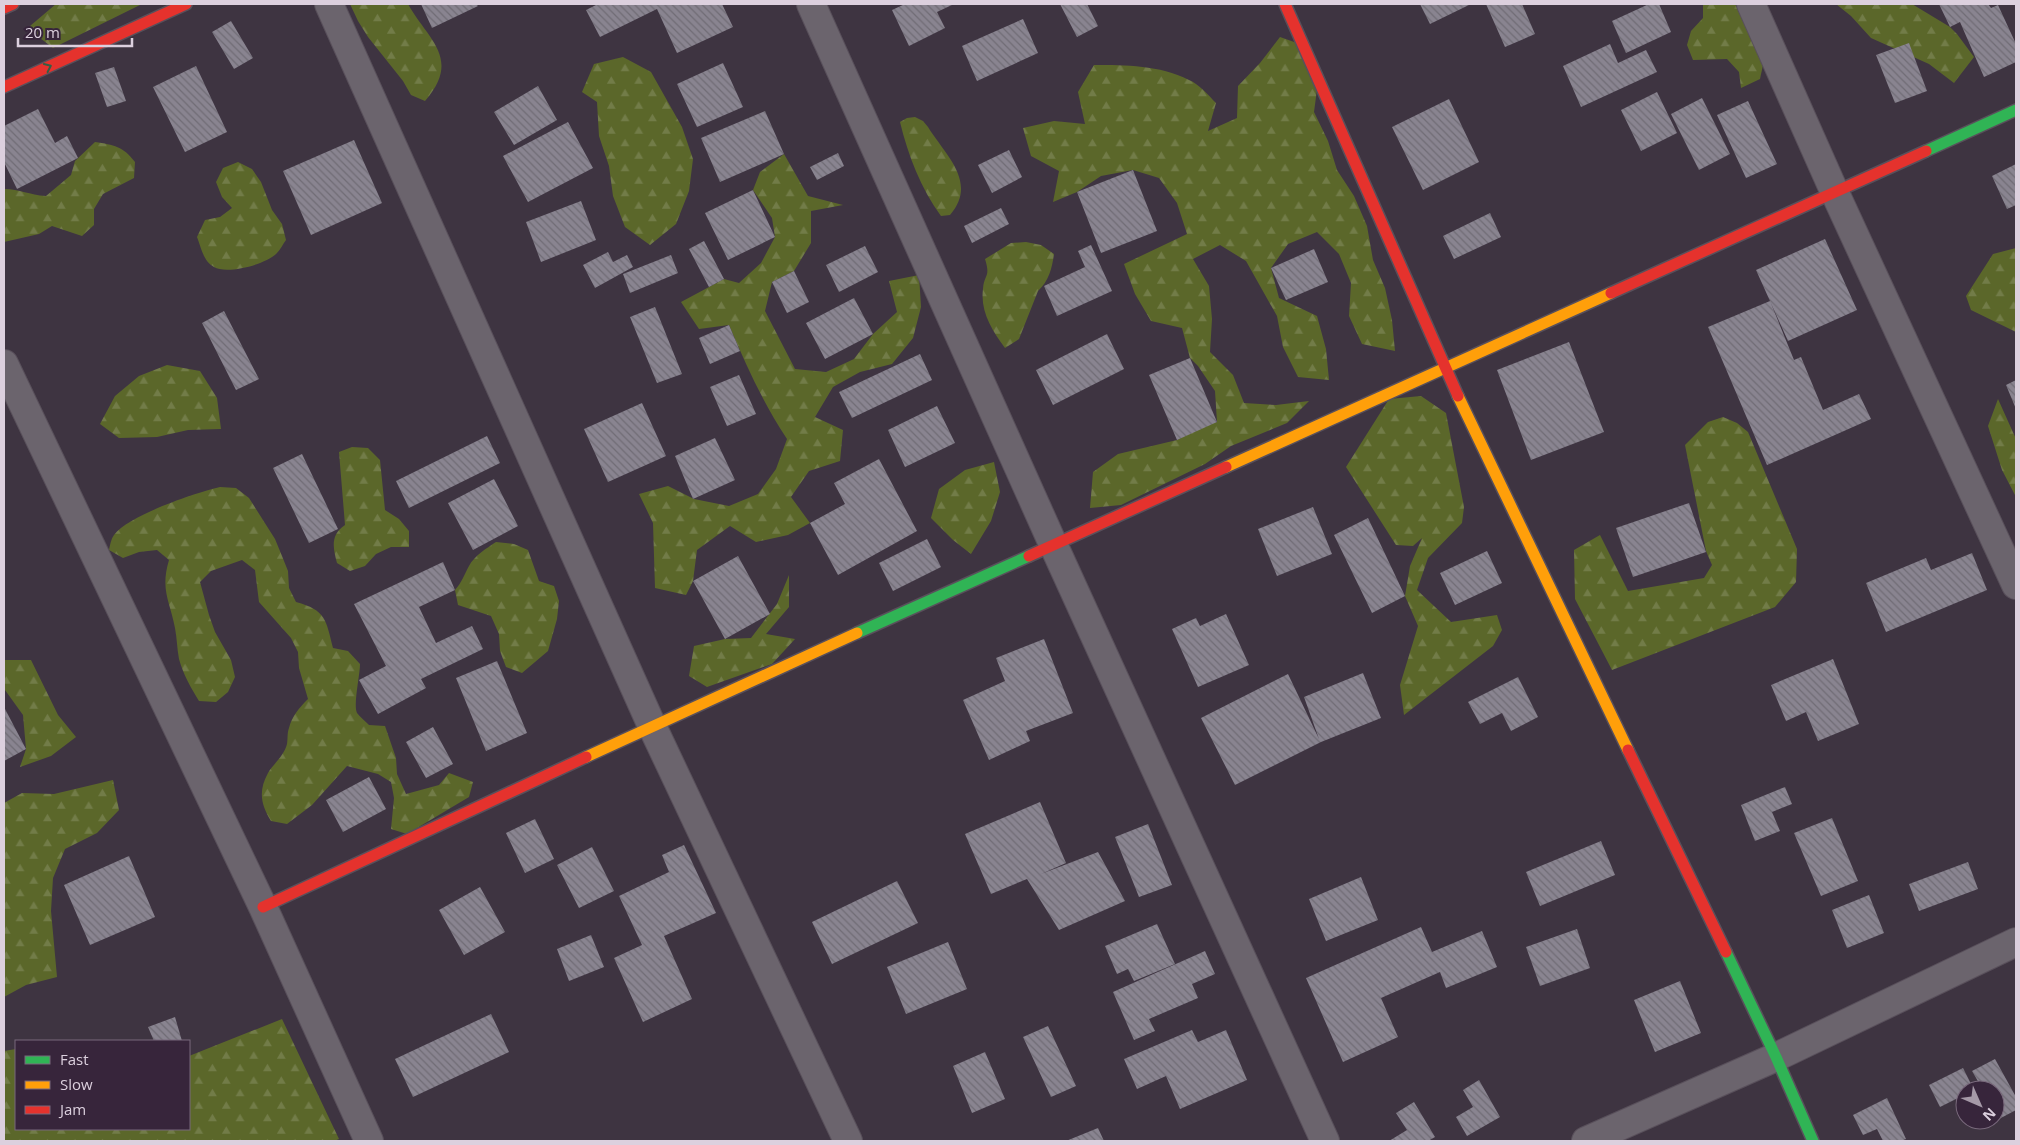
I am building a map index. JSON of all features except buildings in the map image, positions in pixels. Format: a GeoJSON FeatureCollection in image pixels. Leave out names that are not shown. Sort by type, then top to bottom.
{"type":"FeatureCollection","features":[{"type":"Feature","properties":{"kind":"street"},"geometry":{"type":"LineString","coordinates":[[4,8],[13,4]]}},
{"type":"Feature","properties":{"kind":"street"},"geometry":{"type":"LineString","coordinates":[[4,87],[186,4]]}},
{"type":"Feature","properties":{"kind":"street"},"geometry":{"type":"LineString","coordinates":[[330,4],[652,726],[848,1141]]}},
{"type":"Feature","properties":{"kind":"street"},"geometry":{"type":"LineString","coordinates":[[811,4],[1053,544],[1325,1141]]}},
{"type":"Feature","properties":{"kind":"street"},"geometry":{"type":"LineString","coordinates":[[1285,4],[1445,368],[1776,1056],[1813,1141]]}},
{"type":"Feature","properties":{"kind":"street"},"geometry":{"type":"LineString","coordinates":[[1751,4],[1835,193],[2016,585]]}},
{"type":"Feature","properties":{"kind":"street"},"geometry":{"type":"LineString","coordinates":[[263,907],[652,726],[2016,110]]}},
{"type":"Feature","properties":{"kind":"street"},"geometry":{"type":"LineString","coordinates":[[4,364],[263,907],[368,1141]]}},
{"type":"Feature","properties":{"kind":"street"},"geometry":{"type":"LineString","coordinates":[[1586,1141],[1776,1056],[2016,942]]}},
{"type":"Feature","properties":{"kind":"green space"},"geometry":{"type":"Polygon","coordinates":[[[56,4],[142,4],[53,48],[40,38],[30,26],[56,4]]]}},
{"type":"Feature","properties":{"kind":"green space"},"geometry":{"type":"Polygon","coordinates":[[[350,4],[408,4],[432,39],[441,61],[441,73],[436,86],[425,101],[411,95],[403,81],[368,37],[350,4]]]}},
{"type":"Feature","properties":{"kind":"green space"},"geometry":{"type":"Polygon","coordinates":[[[1703,4],[1735,4],[1755,37],[1761,51],[1763,66],[1760,79],[1741,88],[1739,72],[1727,59],[1693,60],[1687,45],[1691,31],[1703,18],[1703,4]]]}},
{"type":"Feature","properties":{"kind":"green space"},"geometry":{"type":"Polygon","coordinates":[[[1836,4],[1912,4],[1950,27],[1974,57],[1954,83],[1929,64],[1871,38],[1851,16],[1836,4]]]}},
{"type":"Feature","properties":{"kind":"green space"},"geometry":{"type":"Polygon","coordinates":[[[1280,37],[1311,48],[1318,82],[1314,112],[1328,141],[1337,170],[1354,196],[1367,226],[1373,260],[1385,288],[1392,320],[1395,351],[1362,344],[1349,316],[1351,283],[1339,254],[1317,232],[1288,244],[1271,268],[1279,298],[1317,316],[1326,349],[1329,380],[1298,377],[1283,347],[1277,316],[1246,261],[1220,245],[1193,259],[1209,286],[1212,319],[1210,352],[1233,375],[1244,403],[1276,405],[1309,401],[1287,423],[1231,446],[1205,464],[1121,505],[1090,508],[1093,472],[1118,454],[1177,440],[1205,425],[1217,422],[1215,391],[1198,366],[1190,358],[1182,328],[1151,321],[1135,294],[1124,264],[1187,234],[1177,203],[1159,178],[1133,170],[1101,176],[1077,192],[1053,202],[1059,171],[1031,156],[1023,128],[1054,121],[1085,124],[1078,92],[1094,65],[1106,65],[1166,71],[1193,82],[1216,103],[1208,131],[1237,118],[1238,86],[1260,63],[1280,37]]]}},
{"type":"Feature","properties":{"kind":"green space"},"geometry":{"type":"Polygon","coordinates":[[[623,57],[651,72],[682,127],[693,159],[689,191],[676,224],[650,245],[625,227],[613,196],[609,166],[599,136],[597,102],[582,92],[594,64],[623,57]]]}},
{"type":"Feature","properties":{"kind":"green space"},"geometry":{"type":"Polygon","coordinates":[[[915,117],[923,121],[928,127],[950,159],[960,180],[961,191],[958,203],[950,215],[941,216],[934,206],[921,183],[911,159],[900,122],[907,118],[915,117]]]}},
{"type":"Feature","properties":{"kind":"green space"},"geometry":{"type":"Polygon","coordinates":[[[95,142],[122,149],[135,162],[134,178],[103,194],[94,209],[94,225],[82,236],[52,226],[39,234],[4,242],[4,189],[46,196],[71,175],[75,161],[95,142]]]}},
{"type":"Feature","properties":{"kind":"green space"},"geometry":{"type":"Polygon","coordinates":[[[784,154],[808,196],[843,205],[811,211],[811,243],[794,271],[772,282],[765,311],[795,369],[826,372],[854,359],[873,334],[897,312],[889,281],[919,275],[921,307],[913,338],[892,364],[860,372],[833,387],[815,417],[843,430],[840,461],[809,471],[791,497],[810,523],[788,535],[756,542],[730,526],[697,550],[693,581],[686,595],[655,588],[653,523],[639,494],[668,486],[694,499],[729,506],[758,494],[776,469],[787,439],[755,383],[729,325],[699,329],[681,302],[724,279],[739,283],[761,263],[775,237],[772,218],[753,190],[760,172],[784,154]]]}},
{"type":"Feature","properties":{"kind":"green space"},"geometry":{"type":"Polygon","coordinates":[[[238,162],[252,169],[261,182],[272,210],[282,224],[286,240],[277,253],[265,261],[237,269],[220,269],[207,261],[197,237],[205,220],[220,217],[232,208],[222,197],[216,182],[223,168],[238,162]]]}},
{"type":"Feature","properties":{"kind":"green space"},"geometry":{"type":"Polygon","coordinates":[[[1026,242],[1041,245],[1054,254],[1047,279],[1038,291],[1019,339],[1005,348],[992,328],[983,305],[983,289],[987,273],[985,259],[1011,243],[1026,242]]]}},
{"type":"Feature","properties":{"kind":"green space"},"geometry":{"type":"Polygon","coordinates":[[[2016,248],[2016,332],[1971,310],[1966,296],[1993,254],[2016,248]]]}},
{"type":"Feature","properties":{"kind":"green space"},"geometry":{"type":"Polygon","coordinates":[[[167,365],[200,371],[217,398],[221,429],[188,430],[157,437],[119,438],[100,424],[115,396],[139,376],[167,365]]]}},
{"type":"Feature","properties":{"kind":"green space"},"geometry":{"type":"Polygon","coordinates":[[[1421,396],[1446,413],[1464,507],[1462,523],[1428,558],[1417,590],[1451,622],[1497,615],[1502,630],[1493,646],[1404,715],[1400,685],[1418,626],[1405,596],[1410,566],[1422,538],[1413,546],[1396,545],[1346,467],[1389,399],[1421,396]]]}},
{"type":"Feature","properties":{"kind":"green space"},"geometry":{"type":"Polygon","coordinates":[[[1998,399],[2016,439],[2016,497],[2002,470],[1988,426],[1998,399]]]}},
{"type":"Feature","properties":{"kind":"green space"},"geometry":{"type":"Polygon","coordinates":[[[1723,417],[1737,423],[1748,432],[1797,549],[1796,582],[1775,607],[1612,670],[1575,599],[1574,550],[1600,535],[1628,591],[1704,578],[1712,565],[1706,551],[1685,445],[1708,422],[1723,417]]]}},
{"type":"Feature","properties":{"kind":"green space"},"geometry":{"type":"Polygon","coordinates":[[[352,447],[368,448],[380,460],[385,510],[399,519],[409,531],[409,547],[391,547],[376,554],[365,566],[350,571],[337,563],[334,542],[337,533],[345,525],[339,452],[352,447]]]}},
{"type":"Feature","properties":{"kind":"green space"},"geometry":{"type":"Polygon","coordinates":[[[994,462],[1000,492],[991,521],[971,554],[953,540],[931,518],[939,489],[965,470],[994,462]]]}},
{"type":"Feature","properties":{"kind":"green space"},"geometry":{"type":"Polygon","coordinates":[[[220,487],[236,488],[249,498],[275,539],[288,571],[289,588],[296,602],[306,605],[319,613],[326,623],[333,648],[348,651],[360,664],[356,704],[357,713],[369,725],[385,726],[396,758],[397,774],[406,794],[439,785],[449,773],[473,782],[469,797],[407,834],[391,829],[394,798],[391,782],[378,774],[347,766],[312,805],[287,824],[271,821],[263,804],[263,786],[268,773],[286,748],[288,730],[292,720],[308,699],[299,668],[298,652],[291,638],[259,602],[255,570],[242,560],[211,571],[200,582],[215,632],[231,660],[235,677],[228,692],[216,702],[199,701],[190,686],[179,659],[165,579],[169,560],[157,550],[139,552],[123,558],[109,550],[114,535],[133,520],[163,506],[220,487]]]}},
{"type":"Feature","properties":{"kind":"green space"},"geometry":{"type":"Polygon","coordinates":[[[496,542],[514,544],[528,550],[539,581],[554,586],[559,601],[557,619],[548,651],[522,673],[506,667],[500,651],[499,634],[491,616],[458,605],[455,590],[474,559],[496,542]]]}},
{"type":"Feature","properties":{"kind":"green space"},"geometry":{"type":"Polygon","coordinates":[[[789,575],[789,607],[766,634],[795,639],[772,664],[707,687],[689,676],[694,646],[725,639],[751,638],[777,604],[789,575]]]}},
{"type":"Feature","properties":{"kind":"green space"},"geometry":{"type":"Polygon","coordinates":[[[4,660],[31,660],[58,715],[76,737],[51,756],[20,767],[26,749],[23,715],[5,690],[4,660]]]}},
{"type":"Feature","properties":{"kind":"green space"},"geometry":{"type":"Polygon","coordinates":[[[113,780],[119,810],[97,833],[65,849],[53,878],[51,911],[57,977],[26,985],[4,997],[4,803],[22,793],[54,794],[113,780]]]}},
{"type":"Feature","properties":{"kind":"green space"},"geometry":{"type":"Polygon","coordinates":[[[282,1019],[339,1139],[334,1141],[4,1141],[4,1051],[15,1049],[15,1130],[190,1130],[190,1056],[282,1019]]]}},
{"type":"Feature","properties":{"kind":"traffic: fast"},"geometry":{"type":"LineString","coordinates":[[1926,151],[2016,110]]}},
{"type":"Feature","properties":{"kind":"traffic: fast"},"geometry":{"type":"LineString","coordinates":[[857,633],[1029,556]]}},
{"type":"Feature","properties":{"kind":"traffic: fast"},"geometry":{"type":"LineString","coordinates":[[1726,952],[1776,1057],[1813,1141]]}},
{"type":"Feature","properties":{"kind":"traffic: slow"},"geometry":{"type":"LineString","coordinates":[[1226,467],[1611,293]]}},
{"type":"Feature","properties":{"kind":"traffic: slow"},"geometry":{"type":"LineString","coordinates":[[1458,396],[1628,750]]}},
{"type":"Feature","properties":{"kind":"traffic: slow"},"geometry":{"type":"LineString","coordinates":[[586,757],[857,633]]}},
{"type":"Feature","properties":{"kind":"traffic: jam"},"geometry":{"type":"LineString","coordinates":[[4,8],[13,4]]}},
{"type":"Feature","properties":{"kind":"traffic: jam"},"geometry":{"type":"LineString","coordinates":[[4,87],[186,4]]}},
{"type":"Feature","properties":{"kind":"traffic: jam"},"geometry":{"type":"LineString","coordinates":[[1285,4],[1458,396]]}},
{"type":"Feature","properties":{"kind":"traffic: jam"},"geometry":{"type":"LineString","coordinates":[[1611,293],[1926,151]]}},
{"type":"Feature","properties":{"kind":"traffic: jam"},"geometry":{"type":"LineString","coordinates":[[1029,556],[1226,467]]}},
{"type":"Feature","properties":{"kind":"traffic: jam"},"geometry":{"type":"LineString","coordinates":[[1628,750],[1726,952]]}},
{"type":"Feature","properties":{"kind":"traffic: jam"},"geometry":{"type":"LineString","coordinates":[[263,907],[586,757]]}}]}
